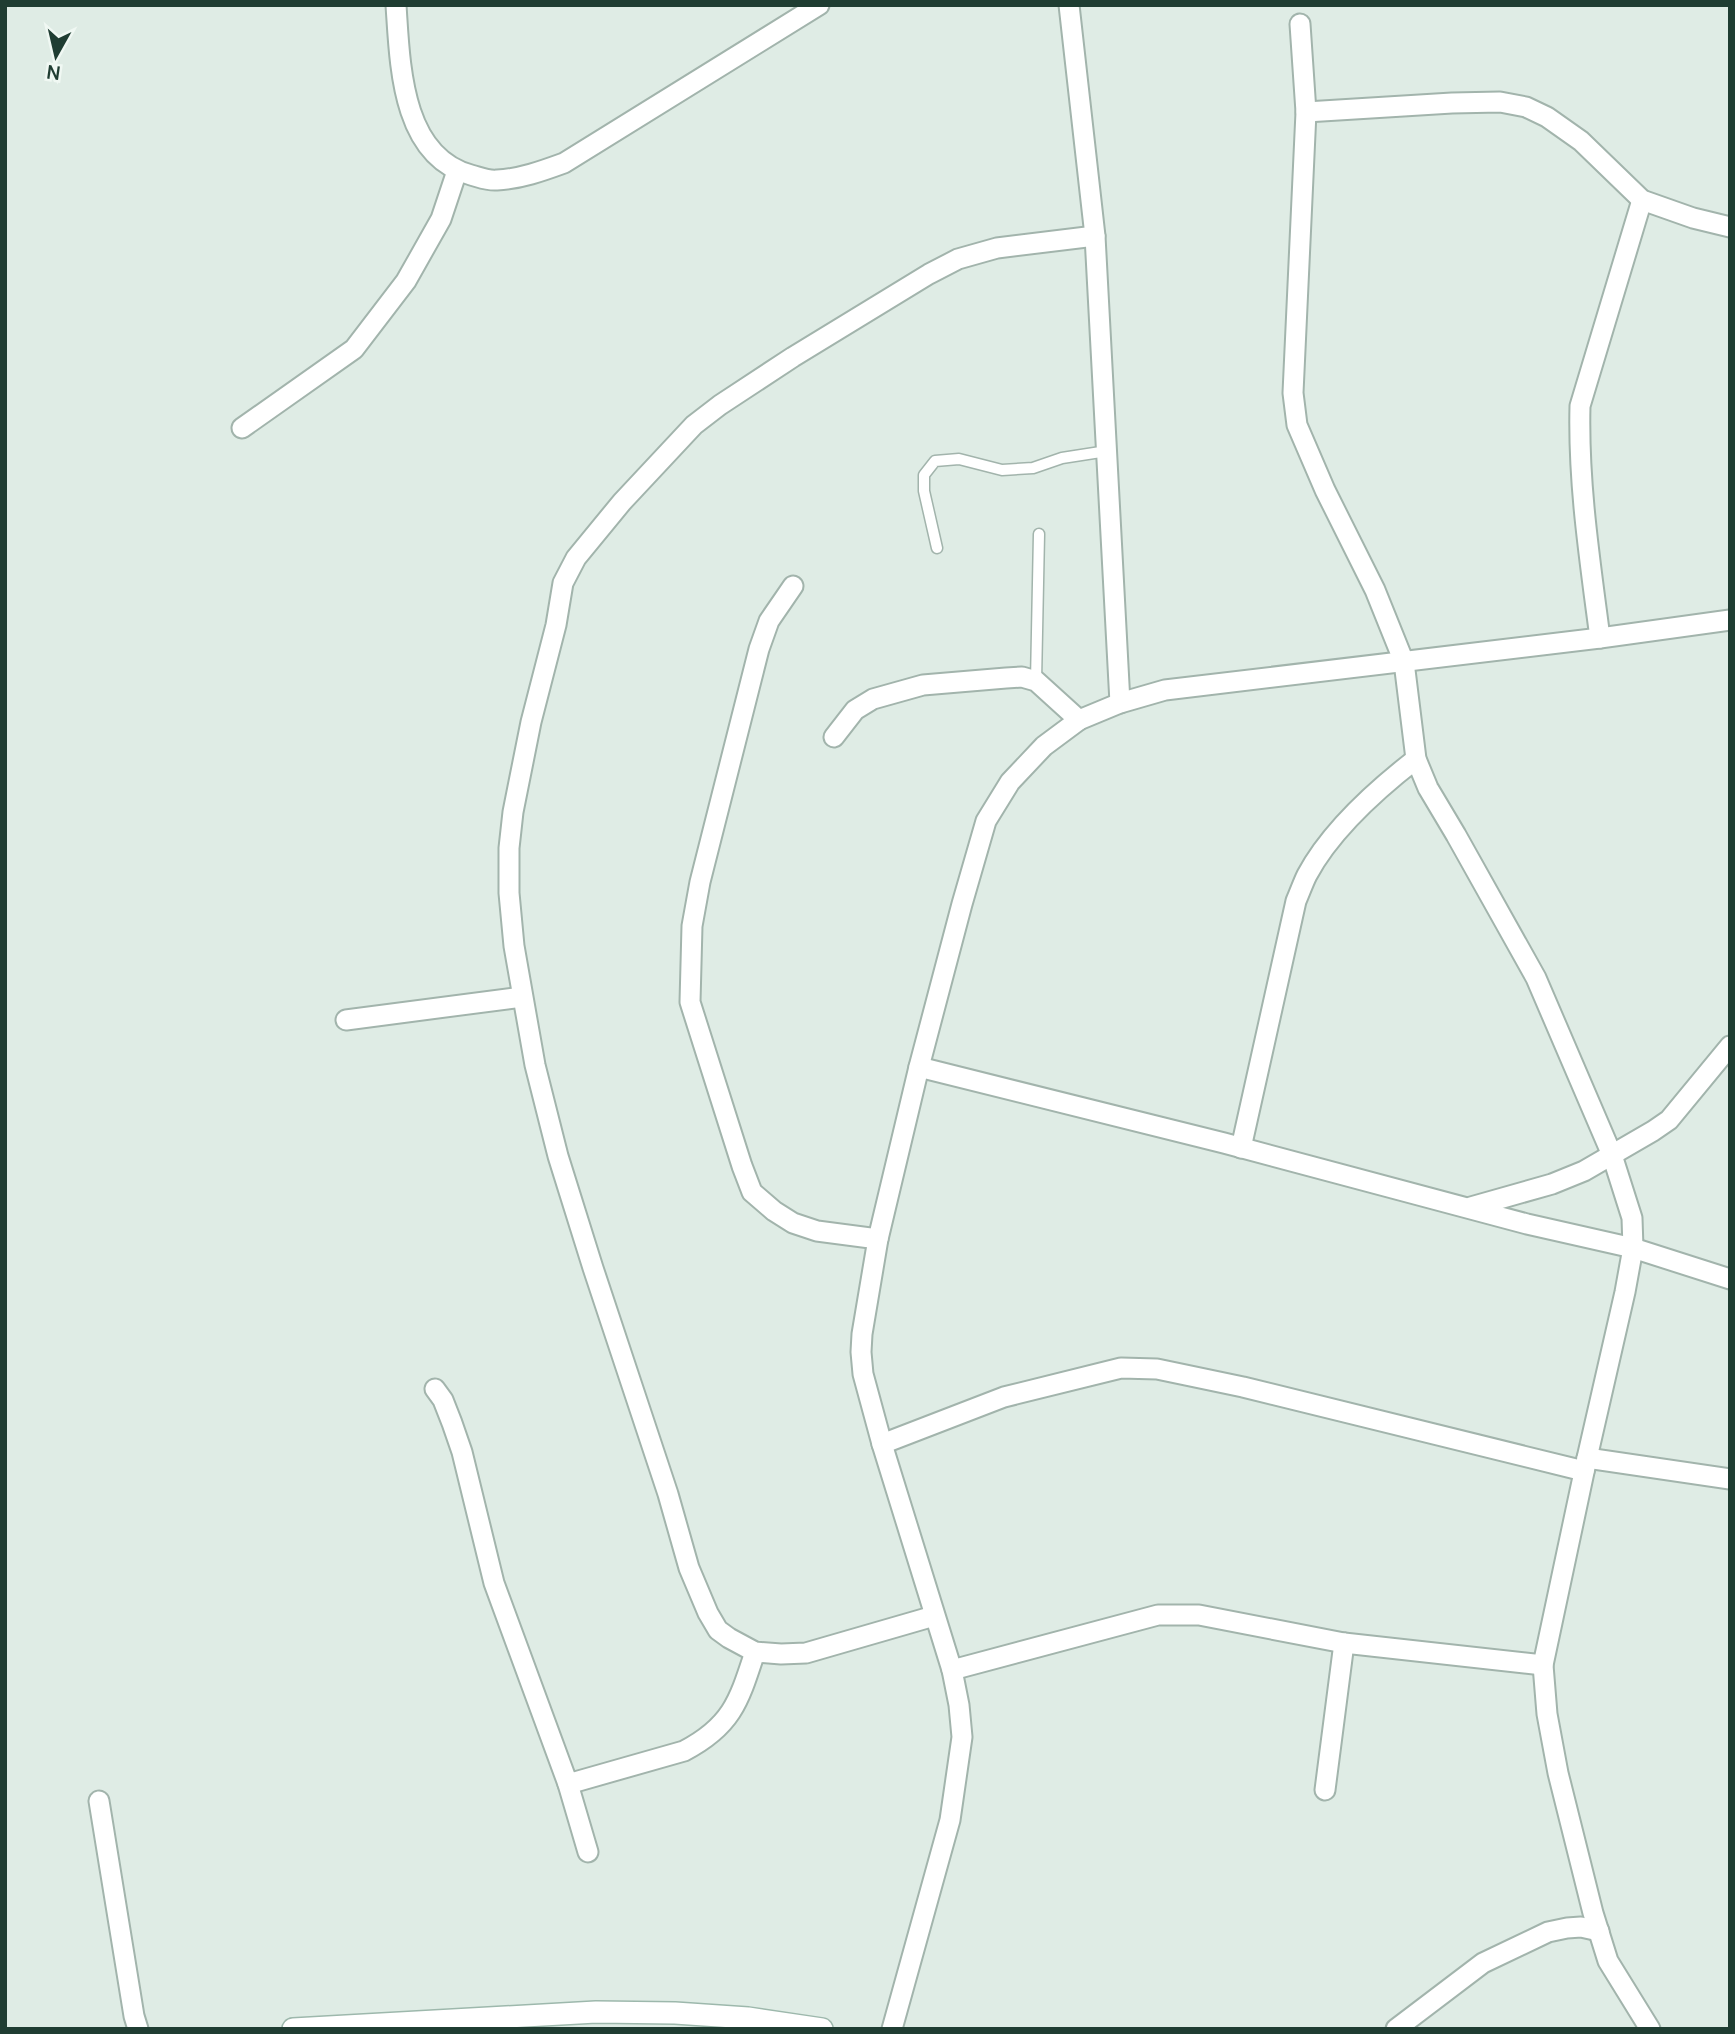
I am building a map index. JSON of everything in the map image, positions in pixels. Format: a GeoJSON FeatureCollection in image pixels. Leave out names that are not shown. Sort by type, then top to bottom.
{"type":"FeatureCollection","features":[{"type":"Feature","properties":{"kind":"street"},"geometry":{"type":"LineString","coordinates":[[396,5],[405,94],[414,122],[428,147],[457,171],[494,181],[530,176],[564,163],[819,5]]}},
{"type":"Feature","properties":{"kind":"street"},"geometry":{"type":"LineString","coordinates":[[1069,5],[1095,236],[1120,703]]}},
{"type":"Feature","properties":{"kind":"street"},"geometry":{"type":"LineString","coordinates":[[1300,24],[1306,112],[1293,393],[1297,425],[1325,490],[1375,590],[1404,662],[1416,759],[1428,789],[1457,835],[1536,978],[1612,1155],[1632,1218],[1633,1248],[1625,1292],[1543,1665],[1547,1714],[1558,1773],[1599,1931],[1608,1961],[1650,2029]]}},
{"type":"Feature","properties":{"kind":"street"},"geometry":{"type":"LineString","coordinates":[[1306,112],[1452,103],[1500,102],[1526,107],[1547,117],[1581,141],[1642,200],[1693,218],[1730,227]]}},
{"type":"Feature","properties":{"kind":"street"},"geometry":{"type":"LineString","coordinates":[[242,428],[354,349],[406,281],[441,219],[457,171]]}},
{"type":"Feature","properties":{"kind":"street"},"geometry":{"type":"LineString","coordinates":[[1600,638],[1586,527],[1579,435],[1580,406],[1642,200]]}},
{"type":"Feature","properties":{"kind":"street"},"geometry":{"type":"LineString","coordinates":[[934,1616],[806,1654],[755,1652],[718,1630],[708,1614],[689,1568],[668,1494],[593,1268],[558,1156],[535,1065],[514,946],[509,893],[509,848],[513,812],[564,583],[576,558],[622,502],[694,425],[793,357],[958,259],[997,248],[1095,236]]}},
{"type":"Feature","properties":{"kind":"street"},"geometry":{"type":"LineString","coordinates":[[793,586],[769,621],[759,649],[709,843],[692,926],[690,1002],[752,1192],[793,1223],[817,1231],[878,1240]]}},
{"type":"Feature","properties":{"kind":"street"},"geometry":{"type":"LineString","coordinates":[[892,2029],[952,1807],[961,1737],[959,1705],[952,1670],[863,1374],[862,1334],[878,1240],[919,1068],[986,821],[1010,782],[1044,746],[1079,720],[1120,703],[1165,691],[1288,674],[1404,662],[1730,620]]}},
{"type":"Feature","properties":{"kind":"street"},"geometry":{"type":"LineString","coordinates":[[834,737],[855,710],[873,699],[923,685],[1006,678],[1022,677],[1035,681],[1079,720]]}},
{"type":"Feature","properties":{"kind":"street"},"geometry":{"type":"LineString","coordinates":[[1241,1147],[1296,901],[1307,875],[1348,821],[1387,781],[1416,759]]}},
{"type":"Feature","properties":{"kind":"street"},"geometry":{"type":"LineString","coordinates":[[346,1020],[522,997]]}},
{"type":"Feature","properties":{"kind":"street"},"geometry":{"type":"LineString","coordinates":[[1469,1208],[1552,1184],[1584,1171],[1669,1120],[1730,1046]]}},
{"type":"Feature","properties":{"kind":"street"},"geometry":{"type":"LineString","coordinates":[[919,1068],[1241,1147],[1527,1224],[1633,1248],[1730,1279]]}},
{"type":"Feature","properties":{"kind":"street"},"geometry":{"type":"LineString","coordinates":[[882,1444],[1004,1397],[1121,1368],[1157,1369],[1586,1464],[1730,1479]]}},
{"type":"Feature","properties":{"kind":"street"},"geometry":{"type":"LineString","coordinates":[[435,1388],[443,1400],[462,1452],[494,1583],[568,1784],[588,1852]]}},
{"type":"Feature","properties":{"kind":"street"},"geometry":{"type":"LineString","coordinates":[[952,1670],[1158,1615],[1199,1615],[1344,1643],[1543,1665]]}},
{"type":"Feature","properties":{"kind":"street"},"geometry":{"type":"LineString","coordinates":[[1325,1790],[1344,1643]]}},
{"type":"Feature","properties":{"kind":"street"},"geometry":{"type":"LineString","coordinates":[[568,1784],[684,1751],[701,1742],[725,1721],[743,1689],[755,1652]]}},
{"type":"Feature","properties":{"kind":"street"},"geometry":{"type":"LineString","coordinates":[[99,1801],[138,2029]]}},
{"type":"Feature","properties":{"kind":"street"},"geometry":{"type":"LineString","coordinates":[[1396,2029],[1483,1963],[1548,1932],[1581,1927],[1599,1931]]}},
{"type":"Feature","properties":{"kind":"street"},"geometry":{"type":"LineString","coordinates":[[293,2029],[596,2012],[675,2013],[748,2018],[822,2029]]}},
{"type":"Feature","properties":{"kind":"lane"},"geometry":{"type":"LineString","coordinates":[[937,548],[924,491],[924,475],[935,461],[959,459],[1002,470],[1034,468],[1062,458],[1107,451]]}},
{"type":"Feature","properties":{"kind":"lane"},"geometry":{"type":"LineString","coordinates":[[1035,681],[1039,534]]}}]}
